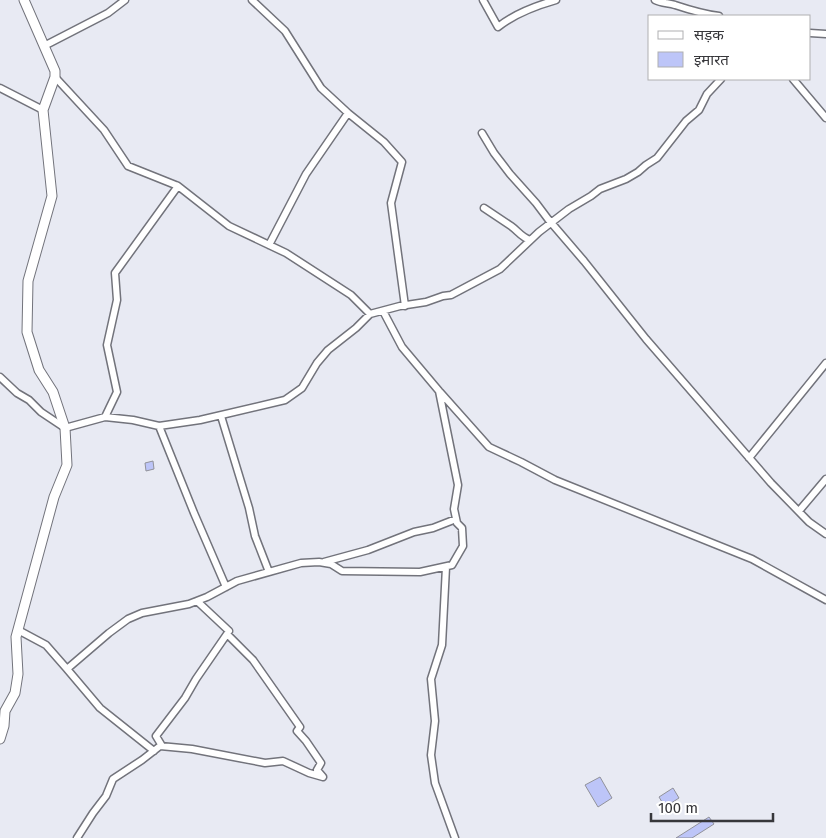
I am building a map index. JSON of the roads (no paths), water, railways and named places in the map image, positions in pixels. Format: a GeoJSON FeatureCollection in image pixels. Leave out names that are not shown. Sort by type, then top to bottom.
{"type":"FeatureCollection","features":[{"type":"Feature","properties":{"kind":"main road"},"geometry":{"type":"LineString","coordinates":[[0,739],[4,726],[5,711],[15,693],[18,674],[16,637],[54,497],[67,465],[65,428],[53,392],[39,370],[27,332],[28,281],[52,196],[43,110],[55,77],[55,72],[24,0]]}},
{"type":"Feature","properties":{"kind":"street"},"geometry":{"type":"LineString","coordinates":[[44,46],[108,13],[125,0]]}},
{"type":"Feature","properties":{"kind":"street"},"geometry":{"type":"LineString","coordinates":[[252,0],[285,31],[321,88],[384,142],[402,162],[391,203],[404,306]]}},
{"type":"Feature","properties":{"kind":"street"},"geometry":{"type":"LineString","coordinates":[[483,0],[498,27],[526,10],[556,0]]}},
{"type":"Feature","properties":{"kind":"street"},"geometry":{"type":"LineString","coordinates":[[655,0],[660,3],[674,4],[682,8],[710,15]]}},
{"type":"Feature","properties":{"kind":"street"},"geometry":{"type":"LineString","coordinates":[[811,33],[826,34]]}},
{"type":"Feature","properties":{"kind":"street"},"geometry":{"type":"LineString","coordinates":[[55,77],[104,130],[128,166],[178,186],[229,226],[286,253],[351,295],[370,314]]}},
{"type":"Feature","properties":{"kind":"street"},"geometry":{"type":"LineString","coordinates":[[0,377],[41,412],[65,428],[105,417],[133,420],[159,426],[221,416],[285,400],[302,388],[317,363],[328,350],[356,328],[370,314],[450,295],[476,282],[500,269],[530,240],[569,209],[600,189],[638,172],[657,158],[686,121],[699,110],[707,94],[720,80]]}},
{"type":"Feature","properties":{"kind":"street"},"geometry":{"type":"LineString","coordinates":[[794,80],[826,118]]}},
{"type":"Feature","properties":{"kind":"street"},"geometry":{"type":"LineString","coordinates":[[0,88],[43,110]]}},
{"type":"Feature","properties":{"kind":"street"},"geometry":{"type":"LineString","coordinates":[[269,245],[306,174],[348,113]]}},
{"type":"Feature","properties":{"kind":"street"},"geometry":{"type":"LineString","coordinates":[[482,133],[510,174],[590,268],[646,338],[770,483],[809,522],[826,534]]}},
{"type":"Feature","properties":{"kind":"street"},"geometry":{"type":"LineString","coordinates":[[105,417],[117,392],[106,345],[116,300],[114,274],[178,186]]}},
{"type":"Feature","properties":{"kind":"street"},"geometry":{"type":"LineString","coordinates":[[484,208],[511,226],[524,238],[530,240]]}},
{"type":"Feature","properties":{"kind":"street"},"geometry":{"type":"LineString","coordinates":[[383,310],[402,347],[490,447],[555,480],[752,560],[826,600]]}},
{"type":"Feature","properties":{"kind":"street"},"geometry":{"type":"LineString","coordinates":[[749,458],[826,363]]}},
{"type":"Feature","properties":{"kind":"street"},"geometry":{"type":"LineString","coordinates":[[67,669],[108,633],[128,619],[142,613],[189,604],[237,581],[301,563],[331,564],[342,570],[420,572],[452,565],[463,546],[462,528],[457,523],[454,509],[458,485],[439,391]]}},
{"type":"Feature","properties":{"kind":"street"},"geometry":{"type":"LineString","coordinates":[[221,416],[249,508],[255,536],[269,572]]}},
{"type":"Feature","properties":{"kind":"street"},"geometry":{"type":"LineString","coordinates":[[159,426],[226,587]]}},
{"type":"Feature","properties":{"kind":"street"},"geometry":{"type":"LineString","coordinates":[[799,511],[826,479]]}},
{"type":"Feature","properties":{"kind":"street"},"geometry":{"type":"LineString","coordinates":[[323,563],[368,550],[414,532],[433,528],[456,519]]}},
{"type":"Feature","properties":{"kind":"street"},"geometry":{"type":"LineString","coordinates":[[446,567],[442,645],[431,679],[435,721],[431,755],[435,783],[455,838]]}},
{"type":"Feature","properties":{"kind":"street"},"geometry":{"type":"LineString","coordinates":[[197,601],[229,631]]}},
{"type":"Feature","properties":{"kind":"street"},"geometry":{"type":"LineString","coordinates":[[18,630],[46,644],[100,708],[154,751]]}},
{"type":"Feature","properties":{"kind":"street"},"geometry":{"type":"LineString","coordinates":[[77,838],[106,796],[114,779],[160,746],[192,749],[265,762],[283,761],[309,773],[323,776],[317,770],[321,763],[306,741],[296,731],[300,726],[253,660],[227,634],[185,698],[156,736],[162,746]]}}]}
